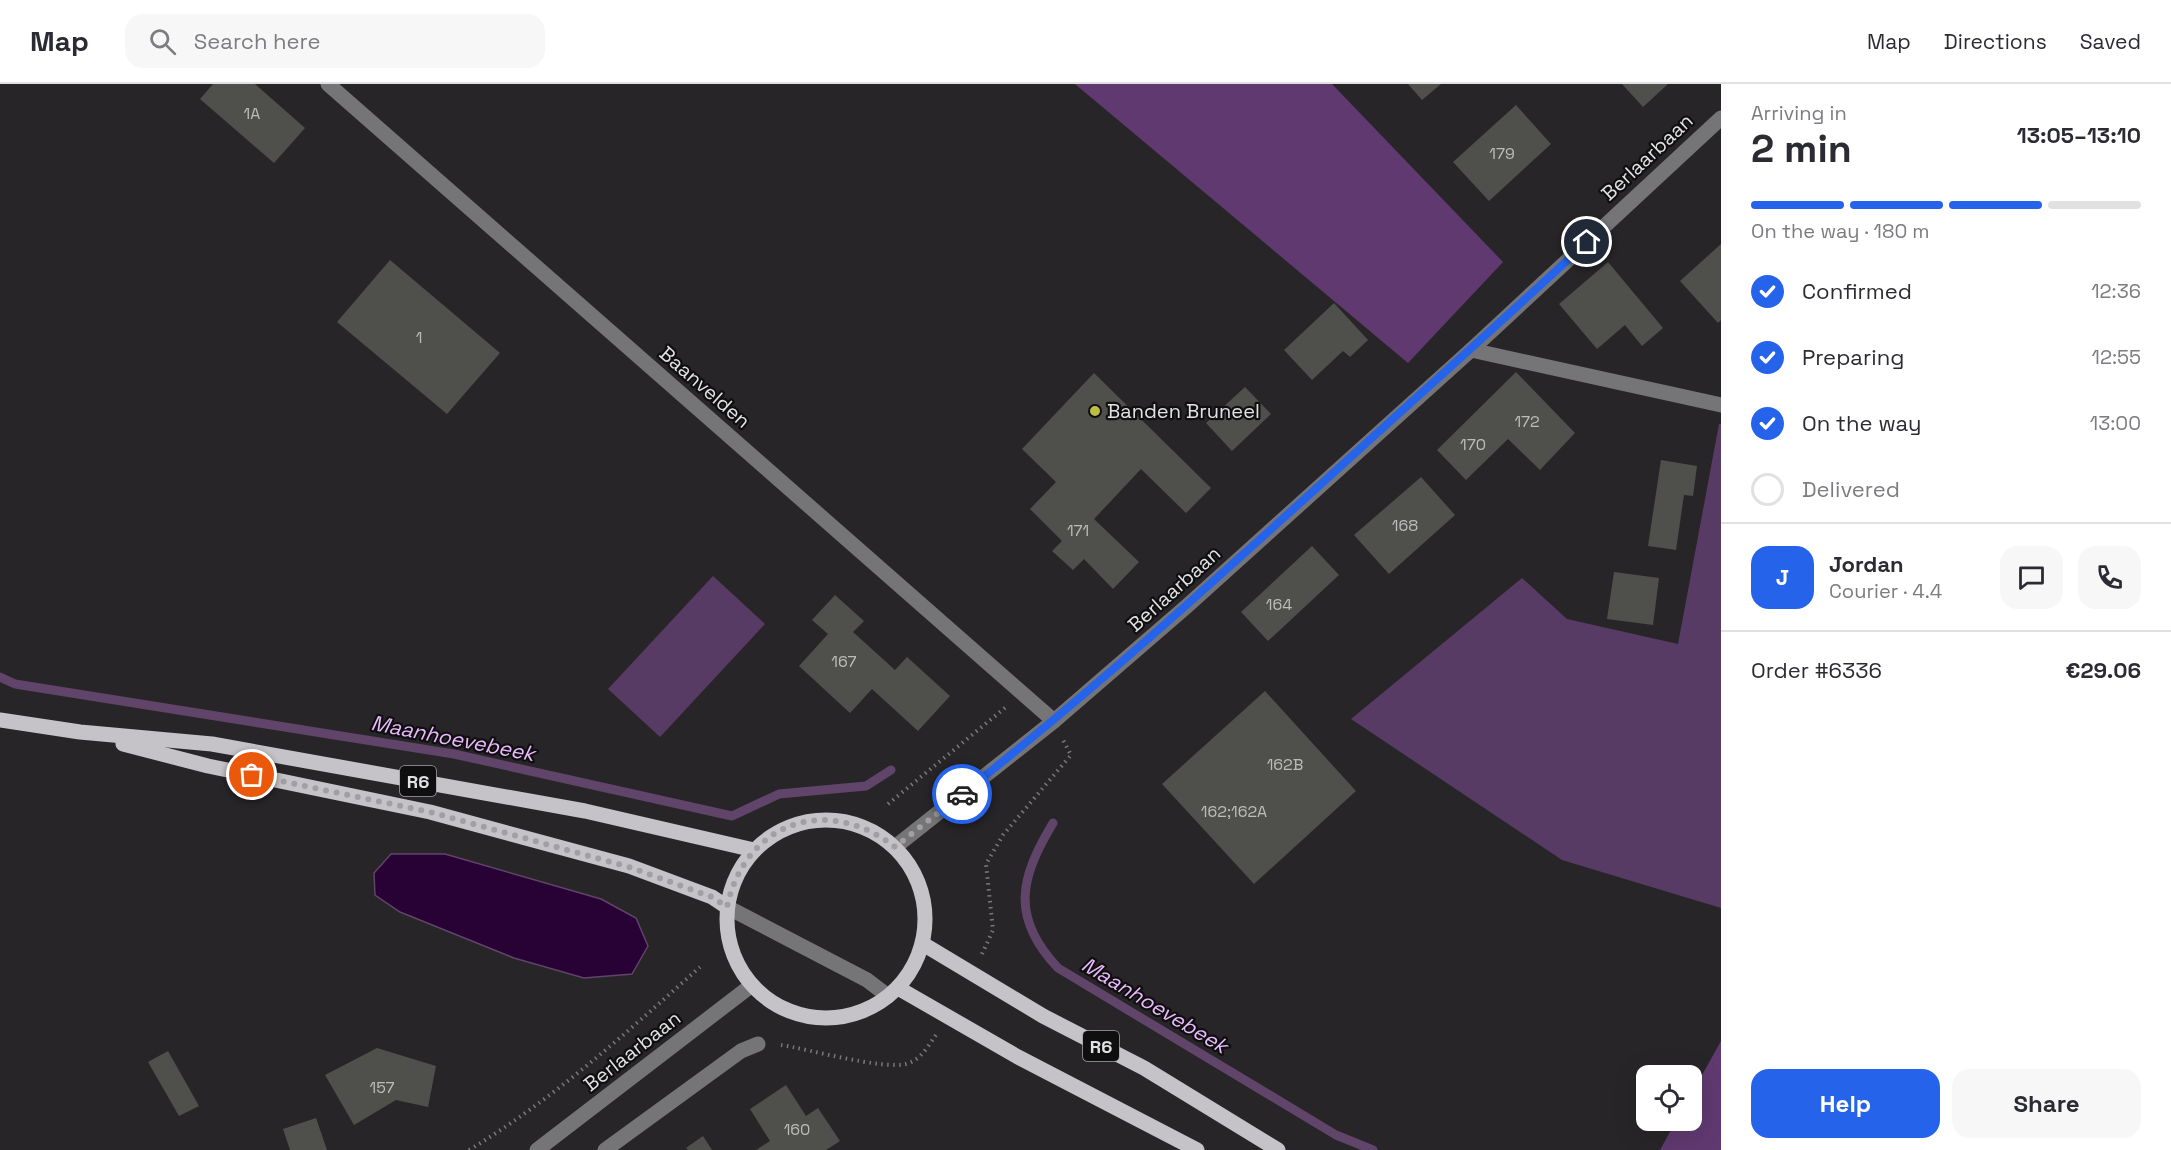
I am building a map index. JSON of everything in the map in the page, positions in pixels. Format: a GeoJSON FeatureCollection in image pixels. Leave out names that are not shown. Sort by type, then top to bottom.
{"type":"FeatureCollection","features":[{"type":"Feature","properties":{"kind":"main road","name":"R6"},"geometry":{"type":"LineString","coordinates":[[0,720],[80,732],[212,744],[585,811],[754,850]]}},
{"type":"Feature","properties":{"kind":"main road","name":"R6"},"geometry":{"type":"LineString","coordinates":[[80,732],[208,766],[441,815],[629,867],[712,897],[727,907]]}},
{"type":"Feature","properties":{"kind":"main road"},"geometry":{"type":"LineString","coordinates":[[824,819],[843,820],[862,826],[895,847],[912,867],[922,892],[926,919],[923,944],[912,968],[893,992],[867,1010],[843,1017],[818,1018],[793,1013],[771,1001],[752,985],[734,956],[726,924],[731,889],[740,868],[754,850],[769,837],[786,828],[824,819]]}},
{"type":"Feature","properties":{"kind":"main road","name":"R6"},"geometry":{"type":"LineString","coordinates":[[923,944],[1043,1016],[1144,1068],[1278,1150]]}},
{"type":"Feature","properties":{"kind":"main road","name":"R6"},"geometry":{"type":"LineString","coordinates":[[893,992],[1197,1150]]}},
{"type":"Feature","properties":{"kind":"street","name":"Baanvelden"},"geometry":{"type":"LineString","coordinates":[[328,84],[1054,721]]}},
{"type":"Feature","properties":{"kind":"street","name":"Berlaarbaan"},"geometry":{"type":"LineString","coordinates":[[895,847],[1054,721],[1187,606],[1471,350],[1721,118]]}},
{"type":"Feature","properties":{"kind":"street"},"geometry":{"type":"LineString","coordinates":[[1471,350],[1721,405]]}},
{"type":"Feature","properties":{"kind":"street"},"geometry":{"type":"LineString","coordinates":[[727,907],[893,992]]}},
{"type":"Feature","properties":{"kind":"street","name":"Berlaarbaan"},"geometry":{"type":"LineString","coordinates":[[537,1150],[752,985]]}},
{"type":"Feature","properties":{"kind":"street"},"geometry":{"type":"LineString","coordinates":[[605,1150],[741,1052],[758,1044]]}},
{"type":"Feature","properties":{"kind":"path"},"geometry":{"type":"LineString","coordinates":[[888,804],[1011,704]]}},
{"type":"Feature","properties":{"kind":"path"},"geometry":{"type":"LineString","coordinates":[[982,954],[993,930],[986,864],[1003,835],[1071,755],[1054,721]]}},
{"type":"Feature","properties":{"kind":"path"},"geometry":{"type":"LineString","coordinates":[[469,1150],[512,1124],[601,1056],[700,967]]}},
{"type":"Feature","properties":{"kind":"path"},"geometry":{"type":"LineString","coordinates":[[758,1044],[788,1046],[863,1061],[906,1064],[922,1055],[938,1032]]}},
{"type":"Feature","properties":{"kind":"shaded area"},"geometry":{"type":"Polygon","coordinates":[[[1075,84],[1332,84],[1503,262],[1408,363],[1075,84]]]}},
{"type":"Feature","properties":{"kind":"shaded area"},"geometry":{"type":"Polygon","coordinates":[[[1719,424],[1721,424],[1721,908],[1562,860],[1351,719],[1522,578],[1567,619],[1678,644],[1719,424]]]}},
{"type":"Feature","properties":{"kind":"shaded area"},"geometry":{"type":"Polygon","coordinates":[[[713,576],[765,624],[660,737],[608,689],[713,576]]]}},
{"type":"Feature","properties":{"kind":"shaded area"},"geometry":{"type":"Polygon","coordinates":[[[391,854],[445,854],[601,899],[636,918],[648,946],[632,974],[584,978],[514,958],[400,912],[375,895],[374,873],[391,854]]]}},
{"type":"Feature","properties":{"kind":"shaded area"},"geometry":{"type":"Polygon","coordinates":[[[1721,1041],[1721,1150],[1660,1150],[1670,1131],[1702,1131],[1702,1075],[1721,1041]]]}},
{"type":"Feature","properties":{"kind":"building"},"geometry":{"type":"Polygon","coordinates":[[[213,84],[255,84],[305,128],[274,163],[200,99],[213,84]]]}},
{"type":"Feature","properties":{"kind":"building"},"geometry":{"type":"Polygon","coordinates":[[[1408,84],[1441,84],[1422,100],[1408,84]]]}},
{"type":"Feature","properties":{"kind":"building"},"geometry":{"type":"Polygon","coordinates":[[[1622,84],[1668,84],[1643,107],[1622,84]]]}},
{"type":"Feature","properties":{"kind":"building"},"geometry":{"type":"Polygon","coordinates":[[[1516,105],[1551,144],[1489,201],[1453,162],[1516,105]]]}},
{"type":"Feature","properties":{"kind":"building"},"geometry":{"type":"Polygon","coordinates":[[[1721,244],[1721,320],[1718,323],[1680,281],[1721,244]]]}},
{"type":"Feature","properties":{"kind":"building"},"geometry":{"type":"Polygon","coordinates":[[[390,260],[500,353],[447,414],[337,322],[390,260]]]}},
{"type":"Feature","properties":{"kind":"building"},"geometry":{"type":"Polygon","coordinates":[[[1608,262],[1663,328],[1642,346],[1625,325],[1597,349],[1559,304],[1608,262]]]}},
{"type":"Feature","properties":{"kind":"building"},"geometry":{"type":"Polygon","coordinates":[[[1334,303],[1368,340],[1350,357],[1343,351],[1312,380],[1284,350],[1334,303]]]}},
{"type":"Feature","properties":{"kind":"building"},"geometry":{"type":"Polygon","coordinates":[[[1516,372],[1575,433],[1540,470],[1508,439],[1466,480],[1437,450],[1516,372]]]}},
{"type":"Feature","properties":{"kind":"building","name":"Banden Bruneel"},"geometry":{"type":"Polygon","coordinates":[[[1094,373],[1211,488],[1186,513],[1141,469],[1094,519],[1139,562],[1113,589],[1084,559],[1073,570],[1052,551],[1062,541],[1030,509],[1056,482],[1022,449],[1094,373]]]}},
{"type":"Feature","properties":{"kind":"building"},"geometry":{"type":"Polygon","coordinates":[[[1245,387],[1271,414],[1232,451],[1206,423],[1245,387]]]}},
{"type":"Feature","properties":{"kind":"building"},"geometry":{"type":"Polygon","coordinates":[[[1661,460],[1697,466],[1693,496],[1684,495],[1676,550],[1648,546],[1661,460]]]}},
{"type":"Feature","properties":{"kind":"building"},"geometry":{"type":"Polygon","coordinates":[[[1421,477],[1455,515],[1389,574],[1354,535],[1421,477]]]}},
{"type":"Feature","properties":{"kind":"building"},"geometry":{"type":"Polygon","coordinates":[[[1312,546],[1339,575],[1268,641],[1241,612],[1312,546]]]}},
{"type":"Feature","properties":{"kind":"building"},"geometry":{"type":"Polygon","coordinates":[[[1614,572],[1659,578],[1653,625],[1607,619],[1614,572]]]}},
{"type":"Feature","properties":{"kind":"building"},"geometry":{"type":"Polygon","coordinates":[[[835,595],[864,621],[853,632],[895,670],[907,657],[950,696],[918,731],[872,689],[850,713],[799,666],[828,634],[812,620],[835,595]]]}},
{"type":"Feature","properties":{"kind":"building"},"geometry":{"type":"Polygon","coordinates":[[[1265,691],[1356,791],[1254,884],[1162,784],[1265,691]]]}},
{"type":"Feature","properties":{"kind":"building"},"geometry":{"type":"Polygon","coordinates":[[[377,1048],[436,1066],[428,1107],[396,1100],[354,1125],[325,1075],[377,1048]]]}},
{"type":"Feature","properties":{"kind":"building"},"geometry":{"type":"Polygon","coordinates":[[[168,1051],[199,1106],[179,1116],[148,1062],[168,1051]]]}},
{"type":"Feature","properties":{"kind":"building"},"geometry":{"type":"Polygon","coordinates":[[[786,1085],[806,1116],[818,1108],[840,1141],[826,1150],[756,1150],[770,1141],[750,1109],[786,1085]]]}},
{"type":"Feature","properties":{"kind":"building"},"geometry":{"type":"Polygon","coordinates":[[[316,1118],[327,1150],[290,1150],[283,1129],[316,1118]]]}},
{"type":"Feature","properties":{"kind":"building"},"geometry":{"type":"Polygon","coordinates":[[[703,1136],[712,1150],[688,1150],[686,1148],[703,1136]]]}},
{"type":"Feature","properties":{"kind":"waterway","name":"Maanhoevebeek"},"geometry":{"type":"LineString","coordinates":[[0,677],[15,684],[454,754],[732,816],[779,794],[866,786],[891,770]]}},
{"type":"Feature","properties":{"kind":"waterway","name":"Maanhoevebeek"},"geometry":{"type":"LineString","coordinates":[[1053,823],[1033,862],[1027,880],[1025,897],[1032,932],[1058,968],[1336,1135],[1373,1150]]}},
{"type":"Feature","properties":{"kind":"way so far"},"geometry":{"type":"LineString","coordinates":[[252,775],[430,812],[629,867],[712,897],[727,907],[731,889],[740,868],[754,850],[769,837],[786,828],[824,819],[843,820],[862,826],[895,847],[962,794]]}},
{"type":"Feature","properties":{"kind":"place","name":"Banden Bruneel"},"geometry":{"type":"Point","coordinates":[1095,411]}},
{"type":"Feature","properties":{"kind":"route"},"geometry":{"type":"LineString","coordinates":[[962,794],[1102,681],[1187,606],[1471,350],[1587,242]]}}]}
